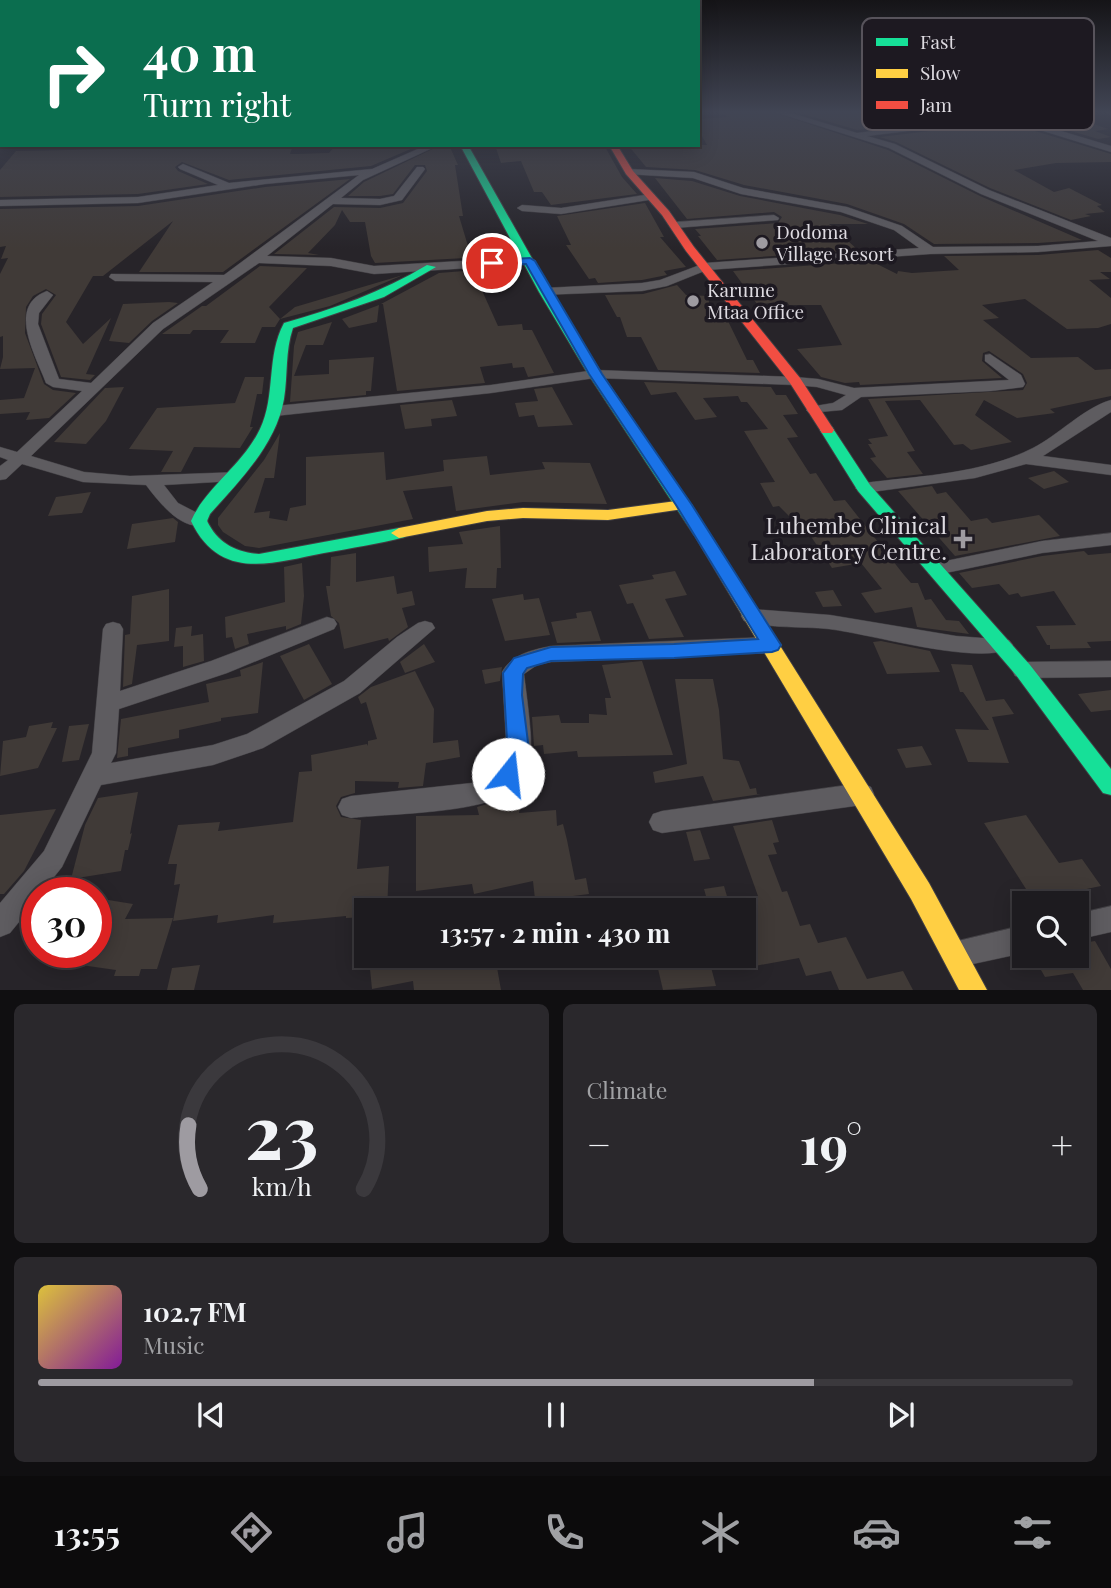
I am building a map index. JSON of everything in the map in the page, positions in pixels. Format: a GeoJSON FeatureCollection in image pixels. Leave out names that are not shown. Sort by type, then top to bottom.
{"type":"FeatureCollection","features":[{"type":"Feature","properties":{"kind":"main road"},"geometry":{"type":"LineString","coordinates":[[471,157],[545,292],[772,645],[862,794],[974,989]]}},
{"type":"Feature","properties":{"kind":"main road"},"geometry":{"type":"LineString","coordinates":[[620,157],[629,172],[675,225],[690,249],[795,381],[864,488],[1023,670],[1111,786]]}},
{"type":"Feature","properties":{"kind":"main road"},"geometry":{"type":"LineString","coordinates":[[431,267],[401,287],[338,312],[288,326],[281,342],[275,411],[252,459],[203,512],[199,522],[203,534],[218,548],[238,559],[259,560],[496,515],[608,515],[684,505]]}},
{"type":"Feature","properties":{"kind":"street"},"geometry":{"type":"LineString","coordinates":[[0,475],[158,326],[256,259],[360,178],[406,157]]}},
{"type":"Feature","properties":{"kind":"street"},"geometry":{"type":"LineString","coordinates":[[918,157],[1011,203],[1111,242]]}},
{"type":"Feature","properties":{"kind":"street"},"geometry":{"type":"LineString","coordinates":[[183,167],[202,177],[231,186]]}},
{"type":"Feature","properties":{"kind":"street"},"geometry":{"type":"LineString","coordinates":[[329,201],[380,202],[398,198],[419,169]]}},
{"type":"Feature","properties":{"kind":"street"},"geometry":{"type":"LineString","coordinates":[[0,203],[131,201],[231,186],[375,170]]}},
{"type":"Feature","properties":{"kind":"street"},"geometry":{"type":"LineString","coordinates":[[629,172],[694,175],[741,191],[843,209],[898,228],[930,251]]}},
{"type":"Feature","properties":{"kind":"street"},"geometry":{"type":"LineString","coordinates":[[522,208],[561,211],[651,197]]}},
{"type":"Feature","properties":{"kind":"street"},"geometry":{"type":"LineString","coordinates":[[675,225],[774,218]]}},
{"type":"Feature","properties":{"kind":"street"},"geometry":{"type":"LineString","coordinates":[[545,292],[652,285],[705,267],[930,251],[1038,249],[1111,242]]}},
{"type":"Feature","properties":{"kind":"street"},"geometry":{"type":"LineString","coordinates":[[256,259],[331,262],[362,270],[530,261]]}},
{"type":"Feature","properties":{"kind":"street"},"geometry":{"type":"LineString","coordinates":[[115,277],[227,279]]}},
{"type":"Feature","properties":{"kind":"street"},"geometry":{"type":"LineString","coordinates":[[47,295],[32,313],[31,324],[53,383],[93,388]]}},
{"type":"Feature","properties":{"kind":"street"},"geometry":{"type":"LineString","coordinates":[[275,411],[491,389],[596,374],[795,381],[818,383],[854,393],[1018,384],[1016,378],[990,358]]}},
{"type":"Feature","properties":{"kind":"street"},"geometry":{"type":"LineString","coordinates":[[814,410],[838,407],[853,398],[854,393]]}},
{"type":"Feature","properties":{"kind":"street"},"geometry":{"type":"LineString","coordinates":[[864,488],[973,472],[1021,458],[1037,452],[1111,405]]}},
{"type":"Feature","properties":{"kind":"street"},"geometry":{"type":"LineString","coordinates":[[0,452],[83,477],[152,481],[234,476]]}},
{"type":"Feature","properties":{"kind":"street"},"geometry":{"type":"LineString","coordinates":[[1021,458],[1111,470]]}},
{"type":"Feature","properties":{"kind":"street"},"geometry":{"type":"LineString","coordinates":[[152,481],[172,507],[199,522]]}},
{"type":"Feature","properties":{"kind":"street"},"geometry":{"type":"LineString","coordinates":[[936,569],[1042,547],[1111,539]]}},
{"type":"Feature","properties":{"kind":"street"},"geometry":{"type":"LineString","coordinates":[[751,616],[830,622],[956,644],[1002,645]]}},
{"type":"Feature","properties":{"kind":"street"},"geometry":{"type":"LineString","coordinates":[[108,704],[219,667],[327,624]]}},
{"type":"Feature","properties":{"kind":"street"},"geometry":{"type":"LineString","coordinates":[[93,776],[213,755],[255,741],[352,687],[404,642],[425,628]]}},
{"type":"Feature","properties":{"kind":"street"},"geometry":{"type":"LineString","coordinates":[[0,924],[53,859],[104,753],[113,629]]}},
{"type":"Feature","properties":{"kind":"street"},"geometry":{"type":"LineString","coordinates":[[351,807],[466,796],[487,791],[495,786],[519,758],[513,673],[521,663],[531,658],[551,654],[772,645]]}},
{"type":"Feature","properties":{"kind":"street"},"geometry":{"type":"LineString","coordinates":[[1023,670],[1111,669]]}},
{"type":"Feature","properties":{"kind":"street"},"geometry":{"type":"LineString","coordinates":[[662,822],[862,794]]}},
{"type":"Feature","properties":{"kind":"street"},"geometry":{"type":"LineString","coordinates":[[1089,924],[1111,919]]}},
{"type":"Feature","properties":{"kind":"street"},"geometry":{"type":"LineString","coordinates":[[955,954],[1012,942]]}},
{"type":"Feature","properties":{"kind":"building"},"geometry":{"type":"Polygon","coordinates":[[[11,157],[392,157],[371,166],[229,180],[182,162],[175,167],[178,171],[208,184],[138,194],[0,197],[0,170],[11,157]]]}},
{"type":"Feature","properties":{"kind":"building"},"geometry":{"type":"Polygon","coordinates":[[[416,157],[454,157],[458,165],[455,165],[463,216],[459,216],[468,246],[479,245],[484,257],[375,263],[371,256],[365,222],[350,222],[342,210],[335,225],[308,253],[319,255],[274,254],[334,207],[380,208],[403,203],[427,171],[425,165],[415,165],[393,194],[348,196],[364,182],[416,157]]]}},
{"type":"Feature","properties":{"kind":"building"},"geometry":{"type":"Polygon","coordinates":[[[499,157],[611,157],[622,177],[637,194],[551,205],[542,192],[534,192],[521,161],[501,163],[499,157]]]}},
{"type":"Feature","properties":{"kind":"building"},"geometry":{"type":"Polygon","coordinates":[[[638,157],[902,157],[980,196],[1082,240],[934,244],[904,224],[847,204],[744,185],[695,170],[646,167],[638,157]]]}},
{"type":"Feature","properties":{"kind":"building"},"geometry":{"type":"Polygon","coordinates":[[[927,157],[1111,157],[1111,162],[1056,163],[1014,170],[1054,192],[1069,188],[1102,205],[1097,206],[1105,212],[1085,214],[1091,216],[1071,220],[990,188],[927,157]]]}},
{"type":"Feature","properties":{"kind":"building"},"geometry":{"type":"Polygon","coordinates":[[[655,178],[692,181],[740,196],[840,215],[868,224],[829,224],[858,250],[717,260],[695,229],[778,223],[782,217],[774,212],[687,219],[655,178]]]}},
{"type":"Feature","properties":{"kind":"building"},"geometry":{"type":"Polygon","coordinates":[[[350,179],[223,272],[139,272],[173,221],[103,276],[93,276],[66,322],[83,344],[111,318],[86,374],[95,375],[90,380],[61,377],[41,324],[42,314],[56,295],[46,289],[33,296],[26,307],[25,333],[44,384],[53,390],[76,393],[49,418],[26,420],[30,412],[0,414],[0,400],[24,398],[35,368],[0,369],[3,336],[0,337],[0,274],[8,258],[1,259],[6,246],[0,247],[0,209],[138,206],[265,187],[350,179]]]}},
{"type":"Feature","properties":{"kind":"building"},"geometry":{"type":"Polygon","coordinates":[[[645,203],[664,237],[660,237],[686,267],[664,271],[667,275],[642,280],[598,283],[595,278],[589,279],[566,245],[571,245],[557,216],[645,203]]]}},
{"type":"Feature","properties":{"kind":"building"},"geometry":{"type":"Polygon","coordinates":[[[1098,250],[1111,258],[1111,272],[1100,272],[1110,279],[1089,280],[1111,298],[1111,324],[1098,328],[1067,329],[1025,299],[982,305],[999,318],[983,320],[1031,358],[1078,357],[1095,370],[1111,369],[1111,396],[1050,409],[1055,413],[1017,418],[984,400],[975,415],[1012,442],[971,450],[963,444],[954,445],[920,400],[885,401],[915,451],[907,452],[923,474],[887,478],[870,458],[876,457],[868,439],[888,436],[868,399],[1023,390],[1027,383],[1023,374],[989,351],[983,353],[982,361],[1002,378],[860,385],[859,382],[845,383],[821,377],[797,349],[842,345],[821,305],[789,305],[787,302],[757,304],[733,271],[871,261],[897,274],[898,271],[912,273],[959,270],[944,256],[1038,255],[1098,250]]]}},
{"type":"Feature","properties":{"kind":"building"},"geometry":{"type":"Polygon","coordinates":[[[260,266],[307,268],[269,307],[280,319],[275,327],[262,327],[255,343],[220,343],[229,330],[193,330],[190,334],[162,334],[202,306],[206,306],[260,266]]]}},
{"type":"Feature","properties":{"kind":"building"},"geometry":{"type":"Polygon","coordinates":[[[489,269],[495,285],[480,286],[498,326],[522,324],[523,330],[532,330],[554,373],[528,377],[524,367],[513,368],[512,363],[480,367],[485,383],[397,391],[381,304],[439,273],[489,269]]]}},
{"type":"Feature","properties":{"kind":"building"},"geometry":{"type":"Polygon","coordinates":[[[403,275],[330,306],[280,319],[295,307],[403,275]]]}},
{"type":"Feature","properties":{"kind":"building"},"geometry":{"type":"Polygon","coordinates":[[[677,285],[686,295],[708,296],[712,322],[728,321],[747,360],[753,360],[760,373],[658,370],[641,337],[627,337],[620,317],[617,317],[605,295],[643,294],[677,285]]]}},
{"type":"Feature","properties":{"kind":"building"},"geometry":{"type":"Polygon","coordinates":[[[178,303],[152,321],[129,343],[109,341],[123,304],[178,303]]]}},
{"type":"Feature","properties":{"kind":"building"},"geometry":{"type":"Polygon","coordinates":[[[379,305],[377,322],[349,328],[342,319],[379,305]]]}},
{"type":"Feature","properties":{"kind":"building"},"geometry":{"type":"Polygon","coordinates":[[[332,322],[323,345],[306,345],[294,376],[329,374],[329,360],[374,357],[371,391],[366,391],[366,395],[290,402],[294,346],[298,332],[332,322]]]}},
{"type":"Feature","properties":{"kind":"building"},"geometry":{"type":"Polygon","coordinates":[[[245,377],[264,377],[262,394],[257,394],[250,427],[253,427],[240,448],[194,447],[181,472],[161,472],[173,451],[129,449],[157,408],[235,403],[245,377]]]}},
{"type":"Feature","properties":{"kind":"building"},"geometry":{"type":"Polygon","coordinates":[[[644,382],[771,387],[776,395],[786,395],[798,414],[783,415],[798,437],[787,438],[810,474],[816,473],[834,501],[845,500],[911,583],[918,583],[925,600],[931,599],[946,620],[959,621],[969,634],[917,627],[912,607],[875,613],[861,593],[882,589],[861,563],[832,568],[798,517],[792,519],[779,506],[773,507],[760,483],[775,482],[744,431],[768,429],[747,402],[741,402],[738,396],[703,398],[717,417],[695,420],[676,392],[651,395],[644,382]]]}},
{"type":"Feature","properties":{"kind":"building"},"geometry":{"type":"Polygon","coordinates":[[[124,387],[106,421],[86,444],[54,442],[105,388],[124,387]]]}},
{"type":"Feature","properties":{"kind":"building"},"geometry":{"type":"Polygon","coordinates":[[[552,387],[573,425],[538,427],[534,415],[519,417],[515,403],[538,401],[534,389],[552,387]]]}},
{"type":"Feature","properties":{"kind":"building"},"geometry":{"type":"Polygon","coordinates":[[[452,400],[457,416],[431,419],[432,426],[405,429],[400,405],[452,400]]]}},
{"type":"Feature","properties":{"kind":"building"},"geometry":{"type":"Polygon","coordinates":[[[280,433],[274,478],[265,478],[254,513],[270,511],[269,518],[287,521],[290,508],[306,505],[306,457],[384,452],[386,480],[444,471],[443,460],[487,456],[490,475],[545,469],[542,462],[590,463],[607,504],[523,502],[456,511],[452,486],[403,491],[413,519],[259,548],[245,546],[223,532],[218,525],[218,518],[264,460],[280,433]]]}},
{"type":"Feature","properties":{"kind":"building"},"geometry":{"type":"Polygon","coordinates":[[[1054,471],[1069,482],[1044,489],[1028,478],[1054,471]]]}},
{"type":"Feature","properties":{"kind":"building"},"geometry":{"type":"Polygon","coordinates":[[[932,486],[937,494],[946,492],[971,521],[987,518],[992,523],[1039,515],[1060,536],[955,556],[898,491],[932,486]]]}},
{"type":"Feature","properties":{"kind":"building"},"geometry":{"type":"Polygon","coordinates":[[[91,492],[82,513],[48,516],[56,497],[91,492]]]}},
{"type":"Feature","properties":{"kind":"building"},"geometry":{"type":"Polygon","coordinates":[[[173,518],[178,522],[175,542],[127,549],[132,524],[173,518]]]}},
{"type":"Feature","properties":{"kind":"building"},"geometry":{"type":"Polygon","coordinates":[[[500,526],[501,568],[497,568],[496,588],[465,588],[467,568],[429,572],[428,547],[463,544],[459,532],[500,526]]]}},
{"type":"Feature","properties":{"kind":"building"},"geometry":{"type":"Polygon","coordinates":[[[1084,551],[1088,555],[1111,553],[1111,641],[1087,642],[1091,648],[1050,649],[1050,645],[1047,645],[1036,626],[1076,625],[1054,591],[1021,597],[1018,593],[1009,595],[999,584],[972,588],[959,573],[1042,556],[1084,551]]]}},
{"type":"Feature","properties":{"kind":"building"},"geometry":{"type":"Polygon","coordinates":[[[356,553],[356,582],[394,576],[397,594],[412,591],[415,605],[402,608],[408,627],[389,641],[388,638],[344,649],[339,623],[331,616],[326,586],[330,586],[331,557],[356,553]]]}},
{"type":"Feature","properties":{"kind":"building"},"geometry":{"type":"Polygon","coordinates":[[[302,563],[304,596],[301,624],[286,630],[286,626],[247,634],[249,644],[235,649],[232,637],[226,638],[225,617],[285,602],[284,567],[302,563]]]}},
{"type":"Feature","properties":{"kind":"building"},"geometry":{"type":"Polygon","coordinates":[[[675,571],[687,595],[665,599],[684,637],[649,639],[633,603],[627,604],[619,585],[654,579],[652,575],[675,571]]]}},
{"type":"Feature","properties":{"kind":"building"},"geometry":{"type":"Polygon","coordinates":[[[169,589],[169,641],[137,645],[132,684],[123,687],[125,635],[130,634],[132,596],[169,589]]]}},
{"type":"Feature","properties":{"kind":"building"},"geometry":{"type":"Polygon","coordinates":[[[833,590],[842,606],[823,607],[815,592],[833,590]]]}},
{"type":"Feature","properties":{"kind":"building"},"geometry":{"type":"Polygon","coordinates":[[[523,594],[524,600],[539,598],[550,635],[505,641],[492,599],[523,594]]]}},
{"type":"Feature","properties":{"kind":"building"},"geometry":{"type":"Polygon","coordinates":[[[591,611],[601,641],[557,643],[551,622],[577,618],[576,613],[591,611]]]}},
{"type":"Feature","properties":{"kind":"building"},"geometry":{"type":"Polygon","coordinates":[[[192,626],[191,636],[203,634],[204,661],[183,667],[183,646],[174,647],[176,628],[192,626]]]}},
{"type":"Feature","properties":{"kind":"building"},"geometry":{"type":"Polygon","coordinates":[[[881,641],[930,651],[940,672],[887,674],[873,642],[881,641]]]}},
{"type":"Feature","properties":{"kind":"building"},"geometry":{"type":"Polygon","coordinates":[[[309,644],[332,684],[304,700],[280,656],[309,644]]]}},
{"type":"Feature","properties":{"kind":"building"},"geometry":{"type":"Polygon","coordinates":[[[424,644],[435,662],[405,673],[400,662],[424,644]]]}},
{"type":"Feature","properties":{"kind":"building"},"geometry":{"type":"Polygon","coordinates":[[[642,661],[673,755],[578,757],[577,751],[544,754],[543,745],[534,746],[532,717],[559,715],[561,723],[589,723],[589,714],[607,715],[605,698],[611,698],[602,665],[642,661]]]}},
{"type":"Feature","properties":{"kind":"building"},"geometry":{"type":"Polygon","coordinates":[[[263,662],[258,713],[221,718],[221,721],[179,730],[179,738],[128,748],[128,756],[117,758],[121,719],[209,702],[206,684],[241,676],[240,670],[263,662]]]}},
{"type":"Feature","properties":{"kind":"building"},"geometry":{"type":"Polygon","coordinates":[[[951,664],[972,665],[986,701],[1004,699],[1014,714],[992,717],[1009,763],[968,762],[955,729],[989,730],[963,692],[960,692],[951,664]]]}},
{"type":"Feature","properties":{"kind":"building"},"geometry":{"type":"Polygon","coordinates":[[[502,667],[500,681],[485,684],[482,670],[502,667]]]}},
{"type":"Feature","properties":{"kind":"building"},"geometry":{"type":"Polygon","coordinates":[[[415,671],[434,709],[433,743],[458,740],[460,757],[426,763],[423,786],[398,788],[399,782],[355,781],[355,793],[341,797],[336,806],[341,817],[361,820],[357,869],[389,866],[388,898],[354,898],[354,918],[346,916],[273,923],[274,915],[217,923],[218,915],[173,921],[180,884],[174,885],[177,864],[168,864],[178,825],[220,822],[218,831],[293,822],[299,772],[312,771],[311,755],[367,744],[368,746],[368,741],[377,739],[366,702],[361,704],[358,697],[371,687],[415,671]]]}},
{"type":"Feature","properties":{"kind":"building"},"geometry":{"type":"Polygon","coordinates":[[[675,679],[713,679],[719,710],[723,759],[739,761],[750,789],[756,788],[757,794],[761,794],[713,801],[703,776],[655,783],[653,772],[687,764],[675,679]]]}},
{"type":"Feature","properties":{"kind":"building"},"geometry":{"type":"Polygon","coordinates":[[[1111,690],[1111,710],[1091,712],[1078,694],[1111,690]]]}},
{"type":"Feature","properties":{"kind":"building"},"geometry":{"type":"Polygon","coordinates":[[[53,722],[51,728],[57,728],[38,768],[0,776],[3,741],[26,737],[29,726],[53,722]]]}},
{"type":"Feature","properties":{"kind":"building"},"geometry":{"type":"Polygon","coordinates":[[[89,724],[79,760],[62,762],[69,726],[89,724]]]}},
{"type":"Feature","properties":{"kind":"building"},"geometry":{"type":"Polygon","coordinates":[[[922,746],[932,765],[906,768],[897,749],[922,746]]]}},
{"type":"Feature","properties":{"kind":"building"},"geometry":{"type":"Polygon","coordinates":[[[138,792],[130,834],[132,833],[121,871],[72,877],[85,825],[98,798],[138,792]]]}},
{"type":"Feature","properties":{"kind":"building"},"geometry":{"type":"Polygon","coordinates":[[[522,794],[519,813],[556,810],[557,826],[563,824],[575,880],[586,878],[589,894],[573,898],[535,898],[533,881],[474,894],[472,884],[416,891],[416,816],[479,815],[477,807],[522,794]]]}},
{"type":"Feature","properties":{"kind":"building"},"geometry":{"type":"Polygon","coordinates":[[[56,809],[24,871],[4,894],[0,894],[0,815],[56,809]]]}},
{"type":"Feature","properties":{"kind":"building"},"geometry":{"type":"Polygon","coordinates":[[[1026,815],[1059,863],[1082,859],[1101,886],[1077,891],[1027,891],[984,823],[1026,815]]]}},
{"type":"Feature","properties":{"kind":"building"},"geometry":{"type":"Polygon","coordinates":[[[772,820],[779,842],[773,843],[777,854],[768,855],[782,892],[787,891],[800,926],[810,924],[818,943],[846,937],[867,979],[903,971],[913,990],[839,990],[831,971],[806,976],[799,958],[756,966],[756,898],[744,898],[758,896],[733,826],[772,820]]]}},
{"type":"Feature","properties":{"kind":"building"},"geometry":{"type":"Polygon","coordinates":[[[700,830],[710,859],[694,861],[686,832],[700,830]]]}},
{"type":"Feature","properties":{"kind":"building"},"geometry":{"type":"Polygon","coordinates":[[[724,886],[728,898],[707,898],[704,889],[724,886]]]}},
{"type":"Feature","properties":{"kind":"building"},"geometry":{"type":"Polygon","coordinates":[[[112,901],[133,904],[125,919],[173,918],[157,969],[141,969],[139,976],[114,976],[116,970],[102,968],[112,968],[112,901]]]}},
{"type":"Feature","properties":{"kind":"building"},"geometry":{"type":"Polygon","coordinates":[[[1095,941],[1111,969],[1111,990],[1083,990],[1073,973],[1045,977],[1040,968],[1089,968],[1089,942],[1095,941]]]}},
{"type":"Feature","properties":{"kind":"building"},"geometry":{"type":"Polygon","coordinates":[[[200,965],[194,990],[167,990],[172,968],[200,965]]]}},
{"type":"Feature","properties":{"kind":"building"},"geometry":{"type":"Polygon","coordinates":[[[497,968],[501,990],[414,990],[413,981],[372,989],[370,969],[497,968]]]}},
{"type":"Feature","properties":{"kind":"building"},"geometry":{"type":"Polygon","coordinates":[[[658,968],[711,968],[716,986],[663,990],[658,968]]]}},
{"type":"Feature","properties":{"kind":"traffic: fast"},"geometry":{"type":"LineString","coordinates":[[471,157],[545,292],[595,374],[700,531]]}},
{"type":"Feature","properties":{"kind":"traffic: fast"},"geometry":{"type":"LineString","coordinates":[[399,533],[259,560],[239,557],[215,545],[199,521],[203,512],[248,461],[266,432],[277,400],[281,353],[288,326],[362,302],[431,267]]}},
{"type":"Feature","properties":{"kind":"traffic: fast"},"geometry":{"type":"LineString","coordinates":[[827,430],[864,488],[1023,670],[1111,786]]}},
{"type":"Feature","properties":{"kind":"traffic: slow"},"geometry":{"type":"LineString","coordinates":[[399,533],[487,516],[523,513],[608,515],[684,505]]}},
{"type":"Feature","properties":{"kind":"traffic: slow"},"geometry":{"type":"LineString","coordinates":[[700,531],[920,891],[974,990]]}},
{"type":"Feature","properties":{"kind":"traffic: jam"},"geometry":{"type":"LineString","coordinates":[[620,157],[629,172],[666,213],[690,249],[795,381],[827,430]]}},
{"type":"Feature","properties":{"kind":"place","name":"Dodoma Village Resort"},"geometry":{"type":"Point","coordinates":[762,243]}},
{"type":"Feature","properties":{"kind":"place","name":"Karume Mtaa Office"},"geometry":{"type":"Point","coordinates":[693,301]}},
{"type":"Feature","properties":{"kind":"place","name":"Luhembe Clinical Laboratory Centre."},"geometry":{"type":"Point","coordinates":[963,539]}},
{"type":"Feature","properties":{"kind":"route"},"geometry":{"type":"LineString","coordinates":[[492,263],[530,261],[545,292],[596,374],[684,505],[751,616],[772,645],[551,654],[531,658],[521,663],[513,673],[512,695],[519,758],[508,774]]}}]}
